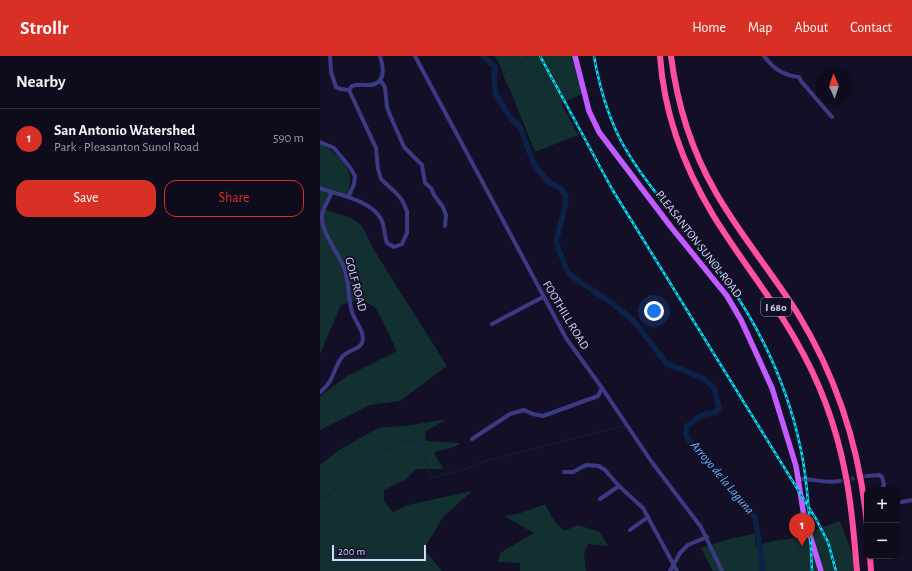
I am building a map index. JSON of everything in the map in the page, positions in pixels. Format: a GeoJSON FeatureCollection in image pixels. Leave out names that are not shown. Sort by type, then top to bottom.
{"type":"FeatureCollection","features":[{"type":"Feature","properties":{"kind":"highway","name":"I 680"},"geometry":{"type":"LineString","coordinates":[[660,56],[671,120],[692,178],[714,216],[785,321],[806,360],[826,404],[836,434],[845,471],[852,514],[857,571]]}},
{"type":"Feature","properties":{"kind":"highway","name":"I 680"},"geometry":{"type":"LineString","coordinates":[[671,56],[683,116],[689,136],[705,173],[726,209],[798,314],[830,374],[846,417],[854,445],[863,491],[867,523]]}},
{"type":"Feature","properties":{"kind":"highway"},"geometry":{"type":"LineString","coordinates":[[870,559],[871,571]]}},
{"type":"Feature","properties":{"kind":"main road","name":"PLEASANTON SUNOL ROAD"},"geometry":{"type":"LineString","coordinates":[[575,56],[589,111],[599,132],[671,227],[721,288],[741,320],[772,388],[796,466],[804,516],[821,571]]}},
{"type":"Feature","properties":{"kind":"street"},"geometry":{"type":"LineString","coordinates":[[330,56],[331,72],[336,87],[348,90],[352,86],[373,85],[380,80],[383,72],[380,56]]}},
{"type":"Feature","properties":{"kind":"street","name":"FOOTHILL ROAD"},"geometry":{"type":"LineString","coordinates":[[415,56],[566,338],[636,439],[701,527],[722,571]]}},
{"type":"Feature","properties":{"kind":"street"},"geometry":{"type":"LineString","coordinates":[[764,56],[776,70],[787,75],[799,77],[801,82],[832,117]]}},
{"type":"Feature","properties":{"kind":"street"},"geometry":{"type":"LineString","coordinates":[[380,80],[385,87],[390,115],[404,146],[422,165],[426,183],[443,207],[446,215],[445,226]]}},
{"type":"Feature","properties":{"kind":"street"},"geometry":{"type":"LineString","coordinates":[[320,188],[349,196],[368,207],[380,218],[386,241],[389,246],[397,247],[402,244],[407,233],[407,211],[402,200],[381,179],[378,169],[376,148],[348,90]]}},
{"type":"Feature","properties":{"kind":"street"},"geometry":{"type":"LineString","coordinates":[[320,142],[334,148],[355,176],[354,184],[349,196]]}},
{"type":"Feature","properties":{"kind":"street","name":"GOLF ROAD"},"geometry":{"type":"LineString","coordinates":[[320,392],[330,382],[342,356],[360,346],[363,335],[352,313],[345,271],[322,222],[323,214],[332,192]]}},
{"type":"Feature","properties":{"kind":"street"},"geometry":{"type":"LineString","coordinates":[[492,324],[543,297]]}},
{"type":"Feature","properties":{"kind":"street"},"geometry":{"type":"LineString","coordinates":[[472,439],[510,414],[524,410],[543,416],[598,396],[602,388]]}},
{"type":"Feature","properties":{"kind":"street"},"geometry":{"type":"LineString","coordinates":[[564,472],[573,472],[586,465],[599,466],[610,475],[642,508],[677,571]]}},
{"type":"Feature","properties":{"kind":"street"},"geometry":{"type":"LineString","coordinates":[[867,476],[874,475],[882,477],[884,484],[883,487]]}},
{"type":"Feature","properties":{"kind":"street"},"geometry":{"type":"LineString","coordinates":[[798,479],[806,478],[830,483],[839,481]]}},
{"type":"Feature","properties":{"kind":"street"},"geometry":{"type":"LineString","coordinates":[[600,499],[619,486]]}},
{"type":"Feature","properties":{"kind":"street"},"geometry":{"type":"LineString","coordinates":[[900,502],[912,500]]}},
{"type":"Feature","properties":{"kind":"street"},"geometry":{"type":"LineString","coordinates":[[630,530],[648,517]]}},
{"type":"Feature","properties":{"kind":"street"},"geometry":{"type":"LineString","coordinates":[[670,571],[680,553],[688,545],[707,537]]}},
{"type":"Feature","properties":{"kind":"green space"},"geometry":{"type":"Polygon","coordinates":[[[494,56],[576,56],[585,93],[561,103],[578,135],[535,152],[504,77],[501,66],[494,56]]]}},
{"type":"Feature","properties":{"kind":"green space"},"geometry":{"type":"Polygon","coordinates":[[[320,144],[329,149],[343,162],[349,171],[350,178],[348,195],[331,190],[324,209],[351,218],[362,226],[374,250],[447,366],[400,401],[370,405],[320,430],[320,396],[347,376],[397,351],[376,308],[361,299],[341,305],[320,354],[320,144]]]}},
{"type":"Feature","properties":{"kind":"green space"},"geometry":{"type":"Polygon","coordinates":[[[447,419],[425,432],[426,441],[461,443],[454,447],[434,452],[443,469],[416,469],[405,480],[384,490],[384,501],[393,512],[408,505],[472,491],[443,517],[424,549],[442,571],[320,571],[320,465],[339,450],[378,428],[412,425],[447,419]]]}},
{"type":"Feature","properties":{"kind":"green space"},"geometry":{"type":"Polygon","coordinates":[[[545,504],[553,519],[564,531],[578,525],[600,532],[608,546],[588,544],[584,553],[586,571],[520,571],[520,563],[498,562],[500,553],[534,533],[504,516],[518,514],[545,504]]]}},
{"type":"Feature","properties":{"kind":"green space"},"geometry":{"type":"Polygon","coordinates":[[[840,521],[859,571],[713,571],[701,548],[729,539],[754,534],[756,546],[773,541],[789,539],[840,521]]]}},
{"type":"Feature","properties":{"kind":"waterway","name":"Arroyo de la Laguna"},"geometry":{"type":"LineString","coordinates":[[483,56],[495,67],[494,80],[496,94],[509,116],[520,127],[534,164],[547,181],[560,188],[565,194],[566,203],[556,242],[568,273],[612,303],[634,321],[667,364],[701,377],[714,388],[719,408],[716,412],[702,415],[687,426],[686,435],[694,448],[709,461],[741,502],[755,517],[762,559],[762,571]]}},
{"type":"Feature","properties":{"kind":"waterway"},"geometry":{"type":"LineString","coordinates":[[495,75],[505,73],[513,69],[527,56]]}},
{"type":"Feature","properties":{"kind":"waterway"},"geometry":{"type":"LineString","coordinates":[[320,499],[330,494],[376,455],[406,441],[417,443],[425,453],[428,472],[431,478],[462,470],[485,461],[623,426]]}},
{"type":"Feature","properties":{"kind":"tunnel"},"geometry":{"type":"LineString","coordinates":[[839,481],[867,476]]}},
{"type":"Feature","properties":{"kind":"railway"},"geometry":{"type":"LineString","coordinates":[[540,56],[612,189],[816,519],[828,542],[836,571]]}},
{"type":"Feature","properties":{"kind":"railway"},"geometry":{"type":"LineString","coordinates":[[594,56],[604,99],[620,139],[632,159],[659,197],[718,268],[731,287],[754,325],[774,365],[790,407],[804,465],[810,526],[812,571]]}},
{"type":"Feature","properties":{"kind":"place","name":"San Antonio Watershed"},"geometry":{"type":"Point","coordinates":[802,546]}}]}
